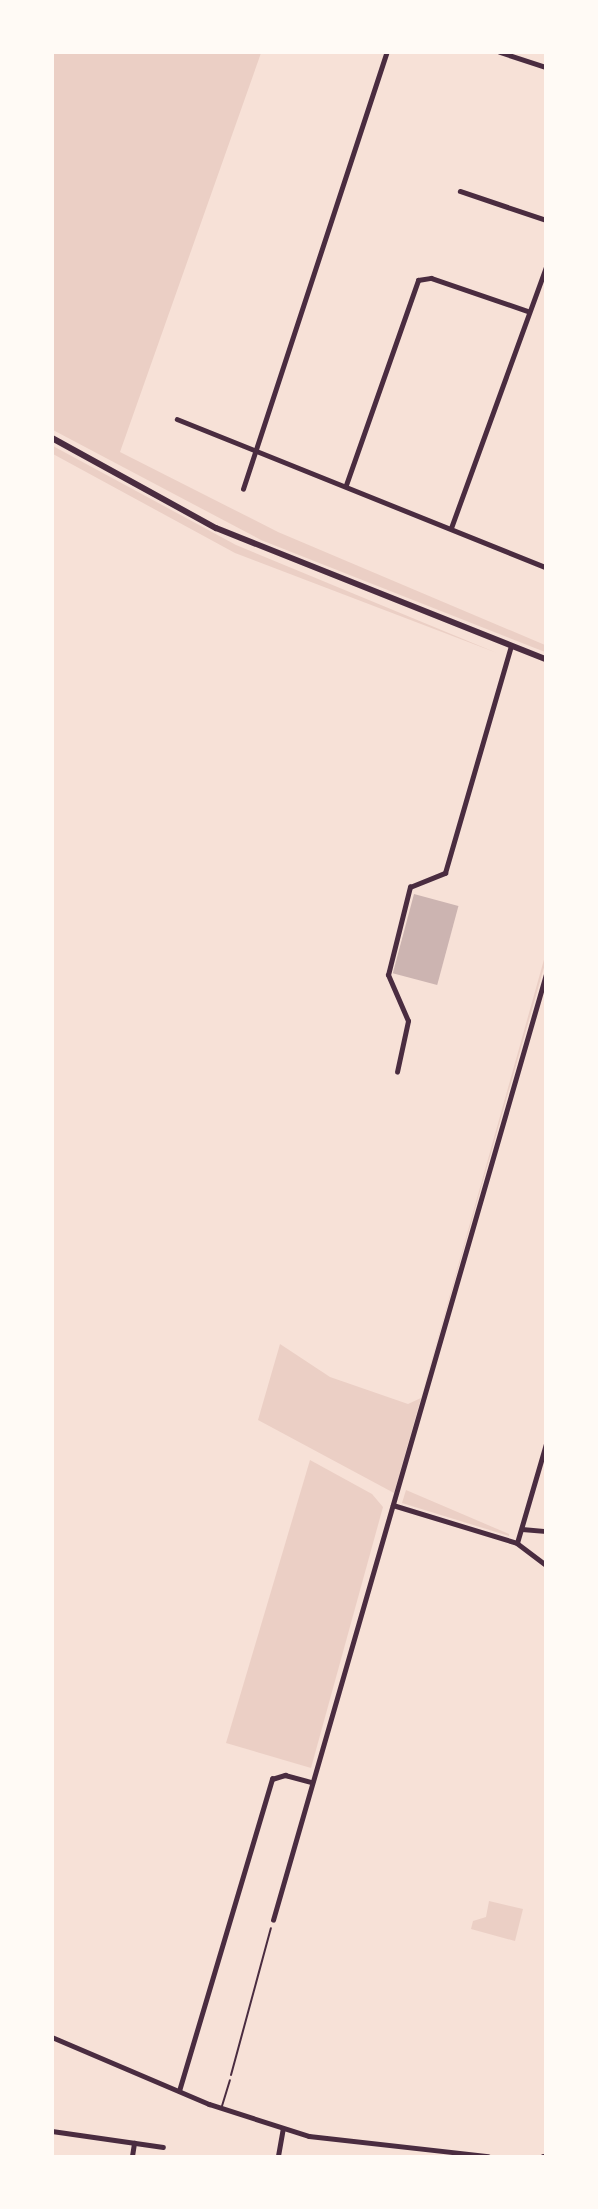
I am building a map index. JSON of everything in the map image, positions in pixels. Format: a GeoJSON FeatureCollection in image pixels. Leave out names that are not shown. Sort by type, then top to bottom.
{"type":"FeatureCollection","features":[{"type":"Feature","properties":{"kind":"main road"},"geometry":{"type":"LineString","coordinates":[[52,438],[216,528],[545,659]]}},
{"type":"Feature","properties":{"kind":"street"},"geometry":{"type":"LineString","coordinates":[[243,489],[387,52]]}},
{"type":"Feature","properties":{"kind":"street"},"geometry":{"type":"LineString","coordinates":[[500,52],[545,67]]}},
{"type":"Feature","properties":{"kind":"street"},"geometry":{"type":"LineString","coordinates":[[460,191],[545,220]]}},
{"type":"Feature","properties":{"kind":"street"},"geometry":{"type":"LineString","coordinates":[[451,527],[545,267]]}},
{"type":"Feature","properties":{"kind":"street"},"geometry":{"type":"LineString","coordinates":[[346,485],[418,280],[430,278],[528,312]]}},
{"type":"Feature","properties":{"kind":"street"},"geometry":{"type":"LineString","coordinates":[[177,419],[257,446],[545,567]]}},
{"type":"Feature","properties":{"kind":"street"},"geometry":{"type":"LineString","coordinates":[[397,1072],[408,1021],[387,975],[410,887],[445,873],[511,646]]}},
{"type":"Feature","properties":{"kind":"street"},"geometry":{"type":"LineString","coordinates":[[273,1920],[545,974]]}},
{"type":"Feature","properties":{"kind":"street"},"geometry":{"type":"LineString","coordinates":[[517,1544],[545,1444]]}},
{"type":"Feature","properties":{"kind":"street"},"geometry":{"type":"LineString","coordinates":[[393,1505],[517,1544],[545,1565]]}},
{"type":"Feature","properties":{"kind":"street"},"geometry":{"type":"LineString","coordinates":[[522,1529],[545,1531]]}},
{"type":"Feature","properties":{"kind":"street"},"geometry":{"type":"LineString","coordinates":[[179,2091],[272,1779],[285,1775],[311,1782]]}},
{"type":"Feature","properties":{"kind":"street"},"geometry":{"type":"LineString","coordinates":[[52,2037],[221,2108],[283,2129],[419,2154],[488,2157]]}},
{"type":"Feature","properties":{"kind":"street"},"geometry":{"type":"LineString","coordinates":[[278,2157],[283,2129]]}},
{"type":"Feature","properties":{"kind":"street"},"geometry":{"type":"LineString","coordinates":[[52,2131],[163,2147]]}},
{"type":"Feature","properties":{"kind":"street"},"geometry":{"type":"LineString","coordinates":[[132,2157],[134,2143]]}},
{"type":"Feature","properties":{"kind":"lane"},"geometry":{"type":"LineString","coordinates":[[221,2108],[230,2080]]}},
{"type":"Feature","properties":{"kind":"path"},"geometry":{"type":"LineString","coordinates":[[230,2080],[273,1920]]}},
{"type":"Feature","properties":{"kind":"shaded area"},"geometry":{"type":"Polygon","coordinates":[[[53,52],[261,53],[120,452],[278,532],[545,645],[545,652],[261,540],[53,430],[53,52]]]}},
{"type":"Feature","properties":{"kind":"shaded area"},"geometry":{"type":"Polygon","coordinates":[[[53,446],[236,545],[497,653],[235,553],[53,454],[53,446]]]}},
{"type":"Feature","properties":{"kind":"shaded area"},"geometry":{"type":"Polygon","coordinates":[[[545,956],[545,964],[394,1493],[258,1420],[280,1344],[330,1377],[408,1404],[421,1398],[545,956]]]}},
{"type":"Feature","properties":{"kind":"shaded area"},"geometry":{"type":"Polygon","coordinates":[[[310,1460],[372,1494],[383,1507],[311,1768],[226,1743],[310,1460]]]}},
{"type":"Feature","properties":{"kind":"shaded area"},"geometry":{"type":"Polygon","coordinates":[[[406,1490],[509,1534],[509,1536],[402,1503],[406,1490]]]}},
{"type":"Feature","properties":{"kind":"shaded area"},"geometry":{"type":"Polygon","coordinates":[[[489,1901],[523,1909],[515,1941],[471,1929],[473,1921],[486,1917],[489,1901]]]}},
{"type":"Feature","properties":{"kind":"building"},"geometry":{"type":"Polygon","coordinates":[[[414,894],[458,906],[437,985],[393,973],[414,894]]]}}]}
